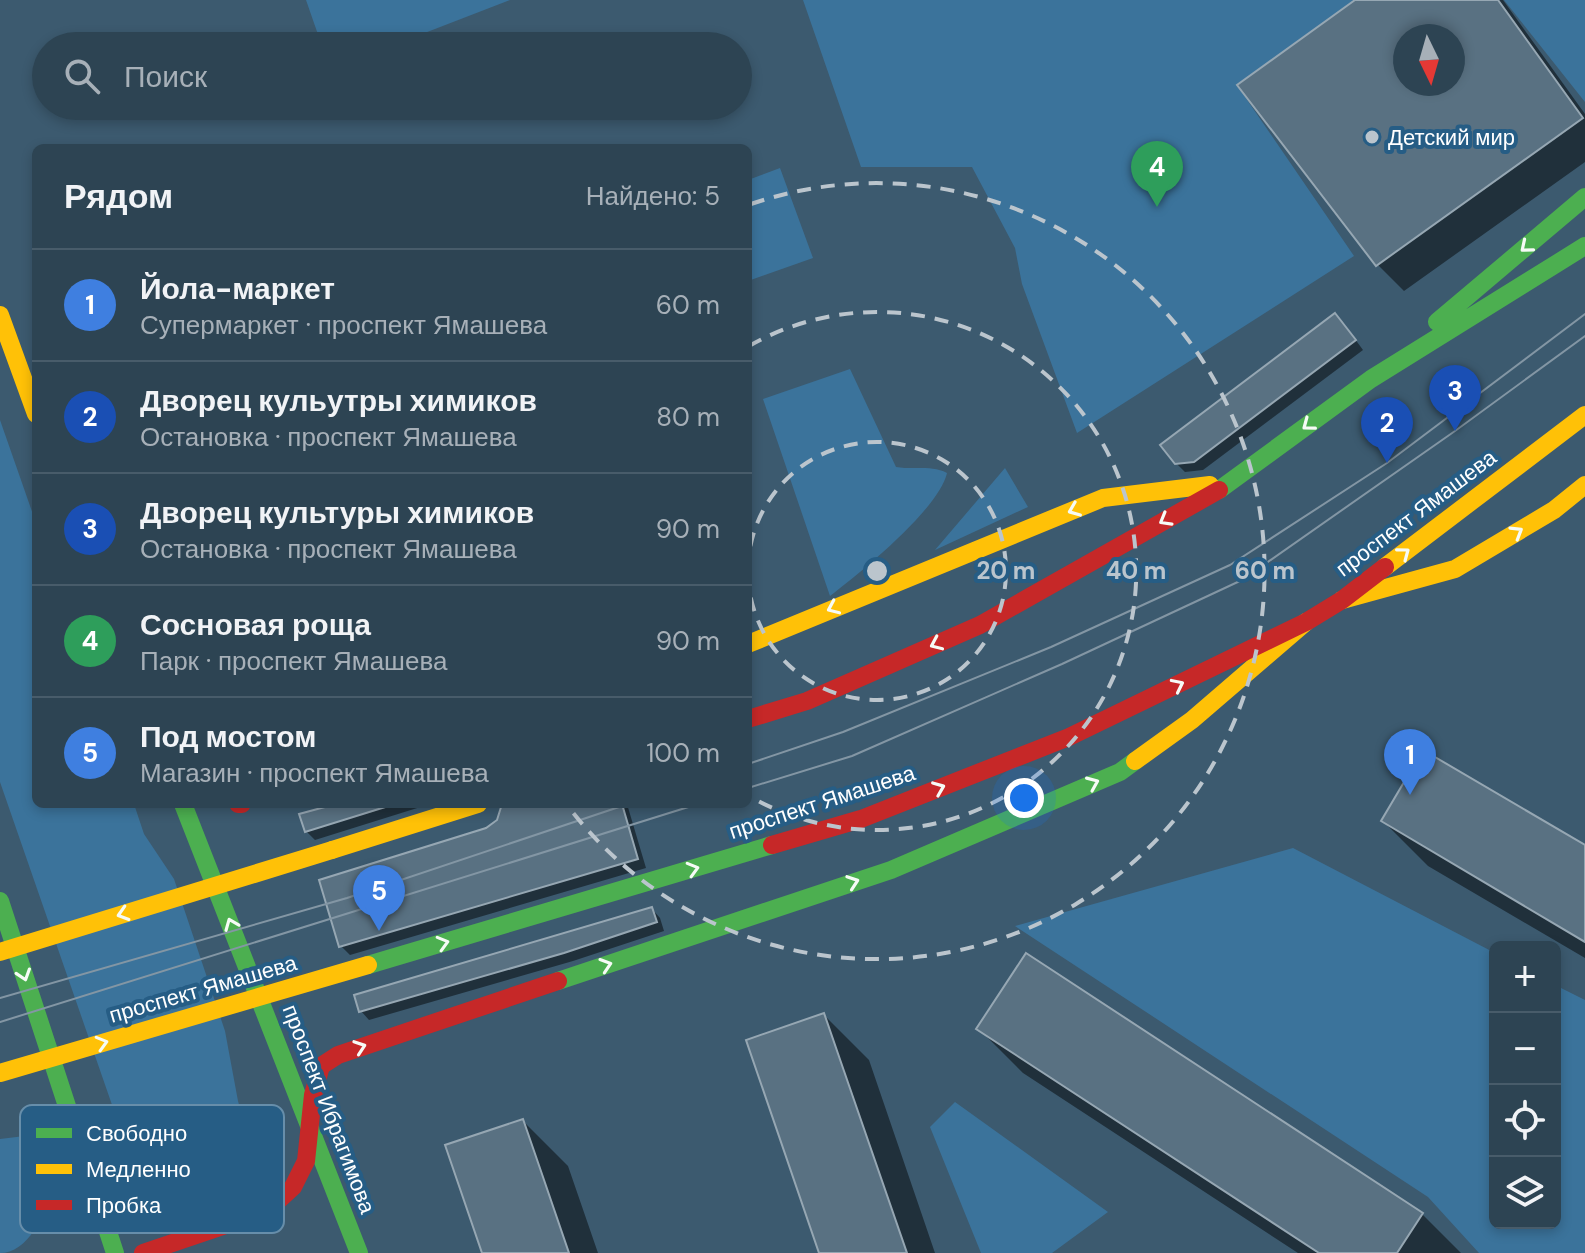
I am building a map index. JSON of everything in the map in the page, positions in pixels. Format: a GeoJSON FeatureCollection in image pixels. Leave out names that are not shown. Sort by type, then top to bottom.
{"type":"FeatureCollection","features":[{"type":"Feature","properties":{"kind":"main road"},"geometry":{"type":"LineString","coordinates":[[752,718],[807,701],[980,625],[1233,482],[1371,379],[1585,197]]}},
{"type":"Feature","properties":{"kind":"main road"},"geometry":{"type":"LineString","coordinates":[[1371,379],[1585,246]]}},
{"type":"Feature","properties":{"kind":"main road"},"geometry":{"type":"LineString","coordinates":[[0,315],[32,403]]}},
{"type":"Feature","properties":{"kind":"main road","name":"проспект Ямашева"},"geometry":{"type":"LineString","coordinates":[[0,1073],[861,819],[1069,737],[1306,622],[1342,600],[1585,415]]}},
{"type":"Feature","properties":{"kind":"main road"},"geometry":{"type":"LineString","coordinates":[[752,642],[1103,498],[1233,482]]}},
{"type":"Feature","properties":{"kind":"main road"},"geometry":{"type":"LineString","coordinates":[[1342,600],[1455,569],[1554,510],[1585,485]]}},
{"type":"Feature","properties":{"kind":"main road"},"geometry":{"type":"LineString","coordinates":[[284,1195],[293,1187],[306,1161],[313,1095],[321,1066],[338,1055],[891,870],[1120,772],[1192,720],[1306,622]]}},
{"type":"Feature","properties":{"kind":"main road","name":"проспект Ибрагимова"},"geometry":{"type":"LineString","coordinates":[[185,808],[359,1253]]}},
{"type":"Feature","properties":{"kind":"main road"},"geometry":{"type":"LineString","coordinates":[[0,952],[465,808]]}},
{"type":"Feature","properties":{"kind":"main road"},"geometry":{"type":"LineString","coordinates":[[0,901],[67,1105]]}},
{"type":"Feature","properties":{"kind":"main road"},"geometry":{"type":"LineString","coordinates":[[108,1233],[115,1253]]}},
{"type":"Feature","properties":{"kind":"main road"},"geometry":{"type":"LineString","coordinates":[[143,1253],[202,1233]]}},
{"type":"Feature","properties":{"kind":"shaded area"},"geometry":{"type":"Polygon","coordinates":[[[306,0],[510,0],[427,32],[317,32],[306,0]]]}},
{"type":"Feature","properties":{"kind":"shaded area"},"geometry":{"type":"Polygon","coordinates":[[[803,0],[1354,0],[1241,91],[1354,256],[1077,433],[1022,284],[1015,248],[972,167],[861,167],[803,0]]]}},
{"type":"Feature","properties":{"kind":"shaded area"},"geometry":{"type":"Polygon","coordinates":[[[1504,0],[1585,0],[1585,102],[1504,0]]]}},
{"type":"Feature","properties":{"kind":"shaded area"},"geometry":{"type":"Polygon","coordinates":[[[780,168],[813,258],[752,280],[752,178],[780,168]]]}},
{"type":"Feature","properties":{"kind":"shaded area"},"geometry":{"type":"Polygon","coordinates":[[[850,369],[896,467],[935,469],[947,473],[941,488],[914,522],[830,596],[763,399],[850,369]]]}},
{"type":"Feature","properties":{"kind":"shaded area"},"geometry":{"type":"Polygon","coordinates":[[[0,420],[32,512],[32,808],[135,808],[144,834],[174,879],[225,1031],[239,1105],[112,1105],[0,782],[0,420]]]}},
{"type":"Feature","properties":{"kind":"shaded area"},"geometry":{"type":"Polygon","coordinates":[[[1005,468],[1028,507],[935,550],[1005,468]]]}},
{"type":"Feature","properties":{"kind":"shaded area"},"geometry":{"type":"Polygon","coordinates":[[[1293,848],[1489,950],[1489,1229],[1561,1229],[1561,988],[1585,1000],[1585,1253],[1479,1253],[1428,1197],[1015,926],[1293,848]]]}},
{"type":"Feature","properties":{"kind":"shaded area"},"geometry":{"type":"Polygon","coordinates":[[[955,1102],[1108,1212],[1052,1253],[981,1253],[930,1127],[955,1102]]]}},
{"type":"Feature","properties":{"kind":"shaded area"},"geometry":{"type":"Polygon","coordinates":[[[20,1137],[20,1233],[32,1233],[20,1246],[0,1253],[0,1139],[20,1137]]]}},
{"type":"Feature","properties":{"kind":"building"},"geometry":{"type":"Polygon","coordinates":[[[1355,0],[1498,0],[1583,118],[1376,266],[1237,85],[1355,0]]]}},
{"type":"Feature","properties":{"kind":"building"},"geometry":{"type":"Polygon","coordinates":[[[1335,313],[1356,340],[1194,462],[1175,464],[1160,445],[1335,313]]]}},
{"type":"Feature","properties":{"kind":"building"},"geometry":{"type":"Polygon","coordinates":[[[1423,750],[1585,845],[1585,942],[1381,821],[1423,750]]]}},
{"type":"Feature","properties":{"kind":"building"},"geometry":{"type":"Polygon","coordinates":[[[321,808],[382,808],[305,832],[299,814],[321,808]]]}},
{"type":"Feature","properties":{"kind":"building"},"geometry":{"type":"Polygon","coordinates":[[[501,808],[623,808],[638,859],[339,947],[319,880],[486,828],[497,820],[501,808]]]}},
{"type":"Feature","properties":{"kind":"building"},"geometry":{"type":"Polygon","coordinates":[[[652,907],[657,922],[564,953],[359,1012],[354,995],[652,907]]]}},
{"type":"Feature","properties":{"kind":"building"},"geometry":{"type":"Polygon","coordinates":[[[1026,953],[1423,1213],[1397,1253],[1319,1253],[976,1029],[1026,953]]]}},
{"type":"Feature","properties":{"kind":"building"},"geometry":{"type":"Polygon","coordinates":[[[824,1013],[907,1253],[819,1253],[746,1040],[824,1013]]]}},
{"type":"Feature","properties":{"kind":"building"},"geometry":{"type":"Polygon","coordinates":[[[523,1119],[569,1253],[482,1253],[445,1145],[523,1119]]]}},
{"type":"Feature","properties":{"kind":"tram line"},"geometry":{"type":"LineString","coordinates":[[752,763],[843,732],[1051,647],[1230,565],[1387,463],[1585,314]]}},
{"type":"Feature","properties":{"kind":"tram line"},"geometry":{"type":"LineString","coordinates":[[752,787],[852,756],[1062,664],[1242,580],[1585,336]]}},
{"type":"Feature","properties":{"kind":"tram line"},"geometry":{"type":"LineString","coordinates":[[0,998],[347,898],[616,808]]}},
{"type":"Feature","properties":{"kind":"tram line"},"geometry":{"type":"LineString","coordinates":[[0,1022],[685,808]]}},
{"type":"Feature","properties":{"kind":"traffic: fast"},"geometry":{"type":"LineString","coordinates":[[1437,322],[1585,197]]}},
{"type":"Feature","properties":{"kind":"traffic: fast"},"geometry":{"type":"LineString","coordinates":[[1219,490],[1371,379],[1585,246]]}},
{"type":"Feature","properties":{"kind":"traffic: fast"},"geometry":{"type":"LineString","coordinates":[[558,981],[891,870],[1120,772],[1135,761]]}},
{"type":"Feature","properties":{"kind":"traffic: fast"},"geometry":{"type":"LineString","coordinates":[[185,808],[359,1253]]}},
{"type":"Feature","properties":{"kind":"traffic: fast"},"geometry":{"type":"LineString","coordinates":[[368,965],[772,845]]}},
{"type":"Feature","properties":{"kind":"traffic: fast"},"geometry":{"type":"LineString","coordinates":[[0,901],[67,1105]]}},
{"type":"Feature","properties":{"kind":"traffic: fast"},"geometry":{"type":"LineString","coordinates":[[108,1233],[115,1253]]}},
{"type":"Feature","properties":{"kind":"traffic: slow"},"geometry":{"type":"LineString","coordinates":[[0,315],[32,403]]}},
{"type":"Feature","properties":{"kind":"traffic: slow"},"geometry":{"type":"LineString","coordinates":[[1385,567],[1585,415]]}},
{"type":"Feature","properties":{"kind":"traffic: slow"},"geometry":{"type":"LineString","coordinates":[[752,642],[1103,498],[1210,485]]}},
{"type":"Feature","properties":{"kind":"traffic: slow"},"geometry":{"type":"LineString","coordinates":[[1342,600],[1455,569],[1554,510],[1585,485]]}},
{"type":"Feature","properties":{"kind":"traffic: slow"},"geometry":{"type":"LineString","coordinates":[[1135,761],[1192,720],[1306,622]]}},
{"type":"Feature","properties":{"kind":"traffic: slow"},"geometry":{"type":"LineString","coordinates":[[332,850],[465,808]]}},
{"type":"Feature","properties":{"kind":"traffic: slow"},"geometry":{"type":"LineString","coordinates":[[0,952],[332,850]]}},
{"type":"Feature","properties":{"kind":"traffic: slow"},"geometry":{"type":"LineString","coordinates":[[0,1073],[368,965]]}},
{"type":"Feature","properties":{"kind":"traffic: jam"},"geometry":{"type":"LineString","coordinates":[[752,718],[807,701],[980,625],[1219,490]]}},
{"type":"Feature","properties":{"kind":"traffic: jam"},"geometry":{"type":"LineString","coordinates":[[772,845],[861,819],[1069,737],[1306,622],[1342,600],[1385,567]]}},
{"type":"Feature","properties":{"kind":"traffic: jam"},"geometry":{"type":"LineString","coordinates":[[284,1195],[293,1187],[306,1161],[313,1095],[321,1066],[338,1055],[558,981]]}},
{"type":"Feature","properties":{"kind":"traffic: jam"},"geometry":{"type":"LineString","coordinates":[[143,1253],[202,1233]]}},
{"type":"Feature","properties":{"kind":"place","name":"Детский мир"},"geometry":{"type":"Point","coordinates":[1372,137]}},
{"type":"Feature","properties":{"kind":"place","name":"Сосновая роща"},"geometry":{"type":"Point","coordinates":[1157,207]}},
{"type":"Feature","properties":{"kind":"place","name":"Дворец культуры химиков"},"geometry":{"type":"Point","coordinates":[1455,431]}},
{"type":"Feature","properties":{"kind":"place","name":"Дворец кульутры химиков"},"geometry":{"type":"Point","coordinates":[1387,463]}},
{"type":"Feature","properties":{"kind":"place","name":"Йола-маркет"},"geometry":{"type":"Point","coordinates":[1410,795]}},
{"type":"Feature","properties":{"kind":"place","name":"Под мостом"},"geometry":{"type":"Point","coordinates":[379,931]}}]}
